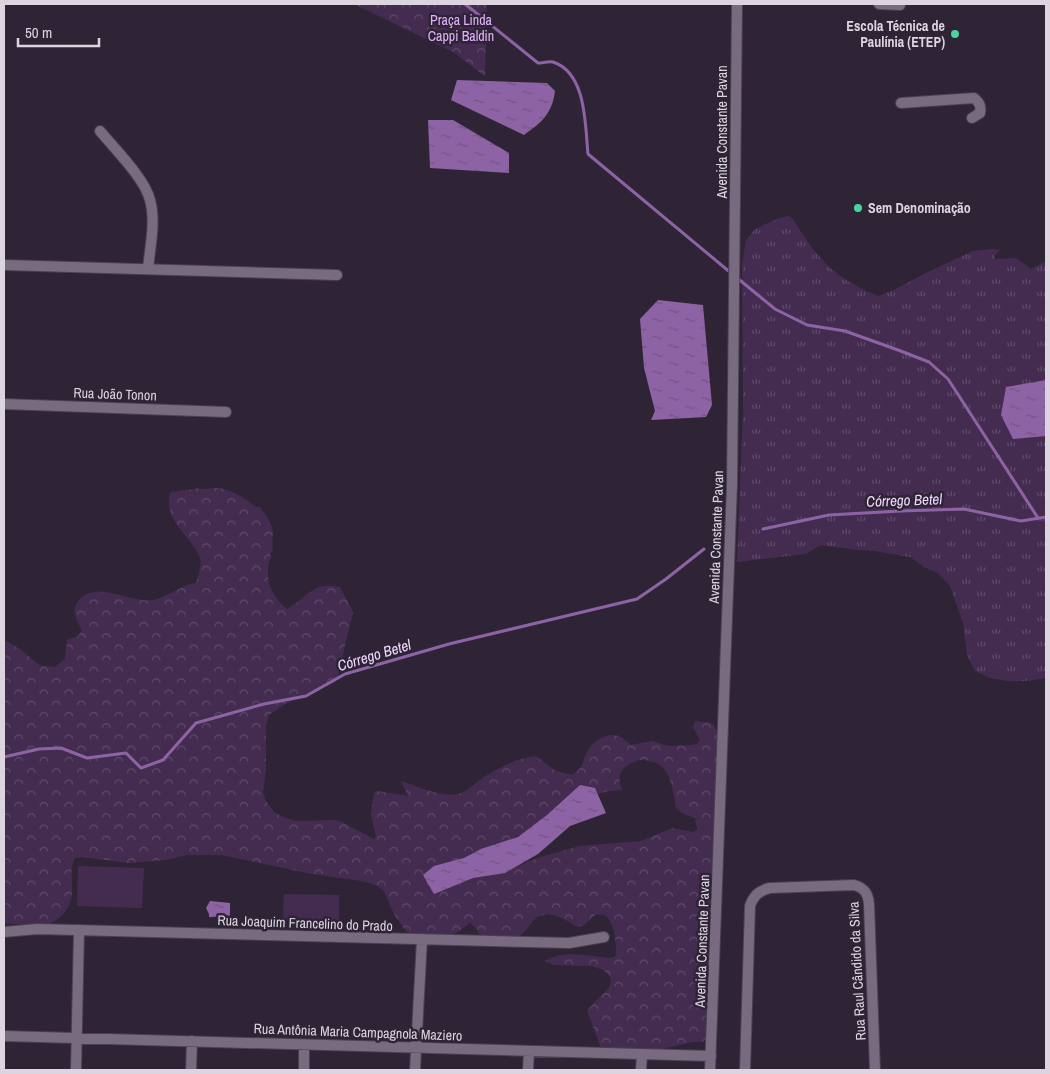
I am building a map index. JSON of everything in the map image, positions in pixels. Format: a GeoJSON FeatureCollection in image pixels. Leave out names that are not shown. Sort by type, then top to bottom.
{"type":"FeatureCollection","features":[{"type":"Feature","properties":{"kind":"street","name":"Avenida Constante Pavan"},"geometry":{"type":"LineString","coordinates":[[710,1070],[732,485],[737,4]]}},
{"type":"Feature","properties":{"kind":"street"},"geometry":{"type":"LineString","coordinates":[[879,4],[900,4]]}},
{"type":"Feature","properties":{"kind":"street"},"geometry":{"type":"LineString","coordinates":[[902,103],[974,98],[981,107],[980,113],[972,118]]}},
{"type":"Feature","properties":{"kind":"street"},"geometry":{"type":"LineString","coordinates":[[100,131],[140,180],[150,199],[152,220],[148,269]]}},
{"type":"Feature","properties":{"kind":"street"},"geometry":{"type":"LineString","coordinates":[[4,265],[337,275]]}},
{"type":"Feature","properties":{"kind":"street","name":"Rua João Tonon"},"geometry":{"type":"LineString","coordinates":[[4,404],[226,412]]}},
{"type":"Feature","properties":{"kind":"street","name":"Rua Raul Cândido da Silva"},"geometry":{"type":"LineString","coordinates":[[745,1070],[751,902],[759,892],[770,888],[854,885],[865,890],[869,904],[875,1070]]}},
{"type":"Feature","properties":{"kind":"street","name":"Rua Joaquim Francelino do Prado"},"geometry":{"type":"LineString","coordinates":[[4,932],[37,929],[569,943],[604,937]]}},
{"type":"Feature","properties":{"kind":"street"},"geometry":{"type":"LineString","coordinates":[[76,1070],[79,930]]}},
{"type":"Feature","properties":{"kind":"street"},"geometry":{"type":"LineString","coordinates":[[415,1070],[422,940]]}},
{"type":"Feature","properties":{"kind":"street","name":"Rua Antônia Maria Campagnola Maziero"},"geometry":{"type":"LineString","coordinates":[[4,1036],[711,1056]]}},
{"type":"Feature","properties":{"kind":"street"},"geometry":{"type":"LineString","coordinates":[[191,1070],[192,1041]]}},
{"type":"Feature","properties":{"kind":"street"},"geometry":{"type":"LineString","coordinates":[[304,1044],[304,1070]]}},
{"type":"Feature","properties":{"kind":"street"},"geometry":{"type":"LineString","coordinates":[[528,1070],[529,1051]]}},
{"type":"Feature","properties":{"kind":"street"},"geometry":{"type":"LineString","coordinates":[[641,1070],[642,1054]]}},
{"type":"Feature","properties":{"kind":"green space","name":"Praça Linda Cappi Baldin"},"geometry":{"type":"Polygon","coordinates":[[[354,4],[487,4],[485,76],[455,53],[354,4]]]}},
{"type":"Feature","properties":{"kind":"green space"},"geometry":{"type":"Polygon","coordinates":[[[788,216],[791,217],[824,262],[853,284],[878,296],[973,251],[1000,250],[995,255],[995,259],[1016,258],[1031,269],[1046,261],[1046,678],[1008,681],[990,678],[975,671],[967,655],[963,623],[950,586],[939,574],[924,567],[910,557],[821,545],[805,554],[737,562],[743,412],[742,265],[746,240],[755,229],[788,216]]]}},
{"type":"Feature","properties":{"kind":"green space"},"geometry":{"type":"Polygon","coordinates":[[[195,489],[225,489],[242,497],[256,507],[260,507],[273,531],[273,550],[270,554],[268,579],[273,592],[287,609],[311,591],[323,586],[331,586],[340,587],[353,612],[338,675],[341,677],[333,683],[285,704],[269,715],[266,725],[266,769],[263,792],[266,801],[274,812],[285,818],[297,821],[338,820],[374,839],[376,836],[371,815],[374,793],[377,791],[408,796],[401,781],[433,792],[453,795],[463,792],[506,765],[524,758],[536,756],[556,771],[572,775],[582,765],[590,747],[605,736],[618,736],[631,745],[652,741],[669,746],[692,745],[700,740],[693,727],[695,721],[712,723],[717,731],[719,744],[707,1013],[709,1034],[707,1039],[702,1042],[692,1042],[662,1049],[603,1054],[587,1010],[608,989],[611,982],[610,976],[603,970],[592,966],[554,965],[545,961],[552,957],[568,954],[615,957],[613,927],[603,915],[596,914],[584,925],[578,927],[555,916],[543,915],[537,917],[521,935],[509,939],[500,940],[480,936],[477,929],[470,923],[458,932],[439,940],[415,937],[405,930],[394,914],[384,891],[376,885],[222,855],[187,855],[166,860],[129,863],[82,857],[75,858],[72,869],[72,896],[63,914],[53,922],[46,924],[4,924],[4,640],[20,649],[39,665],[55,667],[65,659],[67,640],[78,636],[82,630],[77,620],[75,608],[78,601],[85,595],[94,592],[104,592],[134,599],[153,600],[196,583],[201,560],[173,518],[169,502],[170,493],[195,489]],[[640,760],[634,762],[622,770],[620,784],[622,790],[608,791],[563,805],[542,824],[452,869],[499,874],[537,858],[580,846],[641,841],[672,828],[693,832],[698,829],[695,821],[697,819],[683,813],[676,807],[671,781],[665,770],[661,766],[640,760]]]}},
{"type":"Feature","properties":{"kind":"green space"},"geometry":{"type":"Polygon","coordinates":[[[78,866],[144,868],[142,908],[77,906],[78,866]]]}},
{"type":"Feature","properties":{"kind":"green space"},"geometry":{"type":"Polygon","coordinates":[[[284,894],[339,895],[339,922],[283,921],[284,894]]]}},
{"type":"Feature","properties":{"kind":"water"},"geometry":{"type":"Polygon","coordinates":[[[457,80],[547,83],[555,91],[554,99],[545,117],[524,135],[451,100],[457,80]]]}},
{"type":"Feature","properties":{"kind":"water"},"geometry":{"type":"Polygon","coordinates":[[[428,120],[453,120],[509,153],[509,173],[430,168],[428,120]]]}},
{"type":"Feature","properties":{"kind":"water"},"geometry":{"type":"Polygon","coordinates":[[[658,300],[703,305],[712,405],[706,417],[651,420],[655,411],[644,368],[640,319],[658,300]]]}},
{"type":"Feature","properties":{"kind":"water"},"geometry":{"type":"Polygon","coordinates":[[[1046,380],[1046,436],[1013,439],[1001,415],[1006,387],[1046,380]]]}},
{"type":"Feature","properties":{"kind":"water"},"geometry":{"type":"Polygon","coordinates":[[[580,785],[595,788],[606,813],[570,826],[538,854],[505,873],[473,878],[434,894],[423,875],[434,866],[464,858],[481,849],[518,837],[547,815],[580,785]]]}},
{"type":"Feature","properties":{"kind":"water"},"geometry":{"type":"Polygon","coordinates":[[[210,901],[230,903],[230,916],[209,917],[206,908],[210,901]]]}},
{"type":"Feature","properties":{"kind":"waterway"},"geometry":{"type":"LineString","coordinates":[[465,4],[538,63],[553,62],[564,68],[572,77],[582,102],[588,154],[731,273]]}},
{"type":"Feature","properties":{"kind":"waterway"},"geometry":{"type":"LineString","coordinates":[[736,277],[775,309],[807,325],[845,331],[929,362],[948,379],[1038,518]]}},
{"type":"Feature","properties":{"kind":"waterway","name":"Córrego Betel"},"geometry":{"type":"LineString","coordinates":[[763,529],[829,515],[900,511],[964,509],[1021,521],[1046,517]]}},
{"type":"Feature","properties":{"kind":"waterway","name":"Córrego Betel"},"geometry":{"type":"LineString","coordinates":[[4,757],[39,749],[61,748],[87,758],[126,753],[141,768],[163,760],[196,723],[264,704],[306,696],[345,674],[449,644],[637,599],[704,549]]}},
{"type":"Feature","properties":{"kind":"place","name":"Escola Técnica de Paulínia (ETEP)"},"geometry":{"type":"Point","coordinates":[955,34]}},
{"type":"Feature","properties":{"kind":"place","name":"Sem Denominação"},"geometry":{"type":"Point","coordinates":[858,208]}}]}
